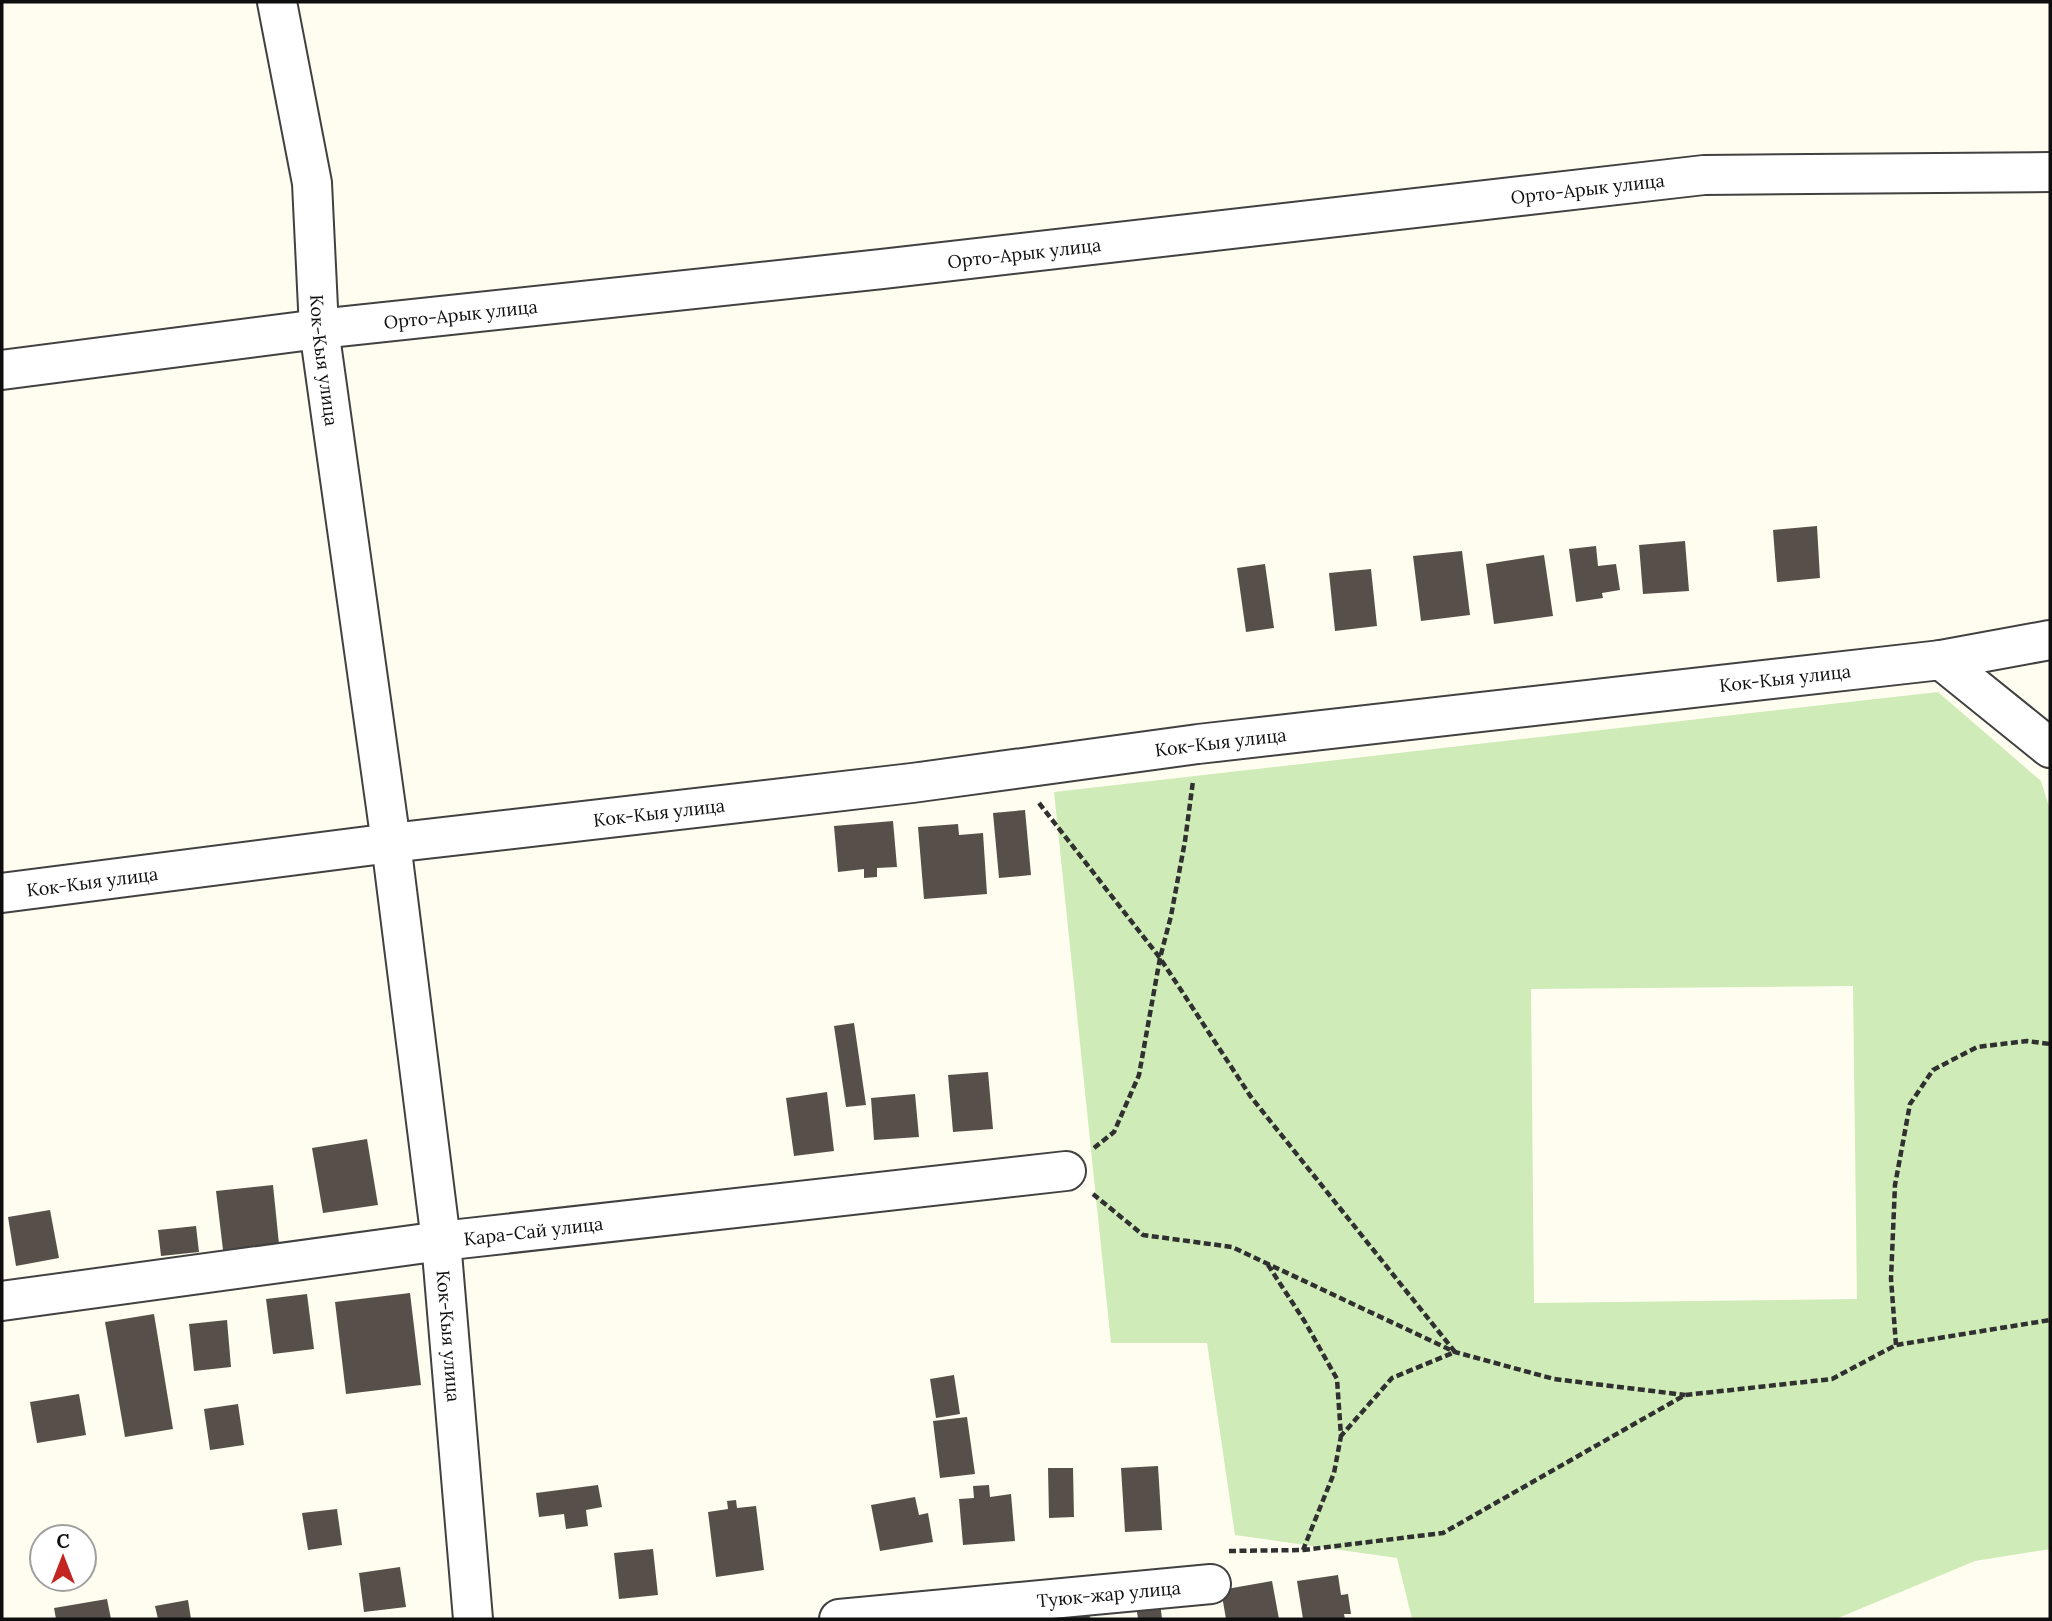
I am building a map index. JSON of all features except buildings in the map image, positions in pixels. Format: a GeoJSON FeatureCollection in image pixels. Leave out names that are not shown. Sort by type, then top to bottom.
{"type":"FeatureCollection","features":[{"type":"Feature","properties":{"kind":"street","name":"Кок-Кыя улица"},"geometry":{"type":"LineString","coordinates":[[277,2],[312,183],[319,329],[391,843],[441,1241],[473,1619]]}},
{"type":"Feature","properties":{"kind":"street","name":"Орто-Арык улица"},"geometry":{"type":"LineString","coordinates":[[2,370],[319,329],[882,269],[1704,175],[2050,172]]}},
{"type":"Feature","properties":{"kind":"street","name":"Кок-Кыя улица"},"geometry":{"type":"LineString","coordinates":[[2,893],[391,843],[912,783],[1198,744],[1941,660],[2050,640]]}},
{"type":"Feature","properties":{"kind":"street"},"geometry":{"type":"LineString","coordinates":[[1941,660],[2050,748]]}},
{"type":"Feature","properties":{"kind":"street","name":"Кара-Сай улица"},"geometry":{"type":"LineString","coordinates":[[2,1301],[441,1241],[1066,1171]]}},
{"type":"Feature","properties":{"kind":"street","name":"Туюк-жар улица"},"geometry":{"type":"LineString","coordinates":[[839,1619],[1216,1568]]}},
{"type":"Feature","properties":{"kind":"path"},"geometry":{"type":"LineString","coordinates":[[1198,744],[1185,841],[1139,1075],[1114,1132],[1066,1171],[1143,1235],[1232,1247],[1455,1352],[1555,1379],[1685,1395],[1832,1379],[1896,1345],[2050,1320]]}},
{"type":"Feature","properties":{"kind":"path"},"geometry":{"type":"LineString","coordinates":[[1012,769],[1160,958],[1251,1097],[1455,1352]]}},
{"type":"Feature","properties":{"kind":"path"},"geometry":{"type":"LineString","coordinates":[[1896,1345],[1891,1279],[1895,1185],[1910,1104],[1933,1070],[1977,1047],[2027,1041],[2050,1044]]}},
{"type":"Feature","properties":{"kind":"path"},"geometry":{"type":"LineString","coordinates":[[1267,1264],[1305,1322],[1337,1379],[1341,1436],[1334,1473],[1303,1549]]}},
{"type":"Feature","properties":{"kind":"path"},"geometry":{"type":"LineString","coordinates":[[1341,1436],[1392,1378],[1455,1352]]}},
{"type":"Feature","properties":{"kind":"path"},"geometry":{"type":"LineString","coordinates":[[1216,1568],[1303,1549],[1443,1534],[1685,1395]]}},
{"type":"Feature","properties":{"kind":"green space"},"geometry":{"type":"Polygon","coordinates":[[[1938,692],[2041,781],[2050,810],[2050,1549],[1975,1561],[1830,1619],[1412,1619],[1397,1558],[1235,1535],[1207,1343],[1111,1343],[1054,792],[1938,692]],[[1853,986],[1531,989],[1534,1303],[1857,1299],[1853,986]]]}}]}
